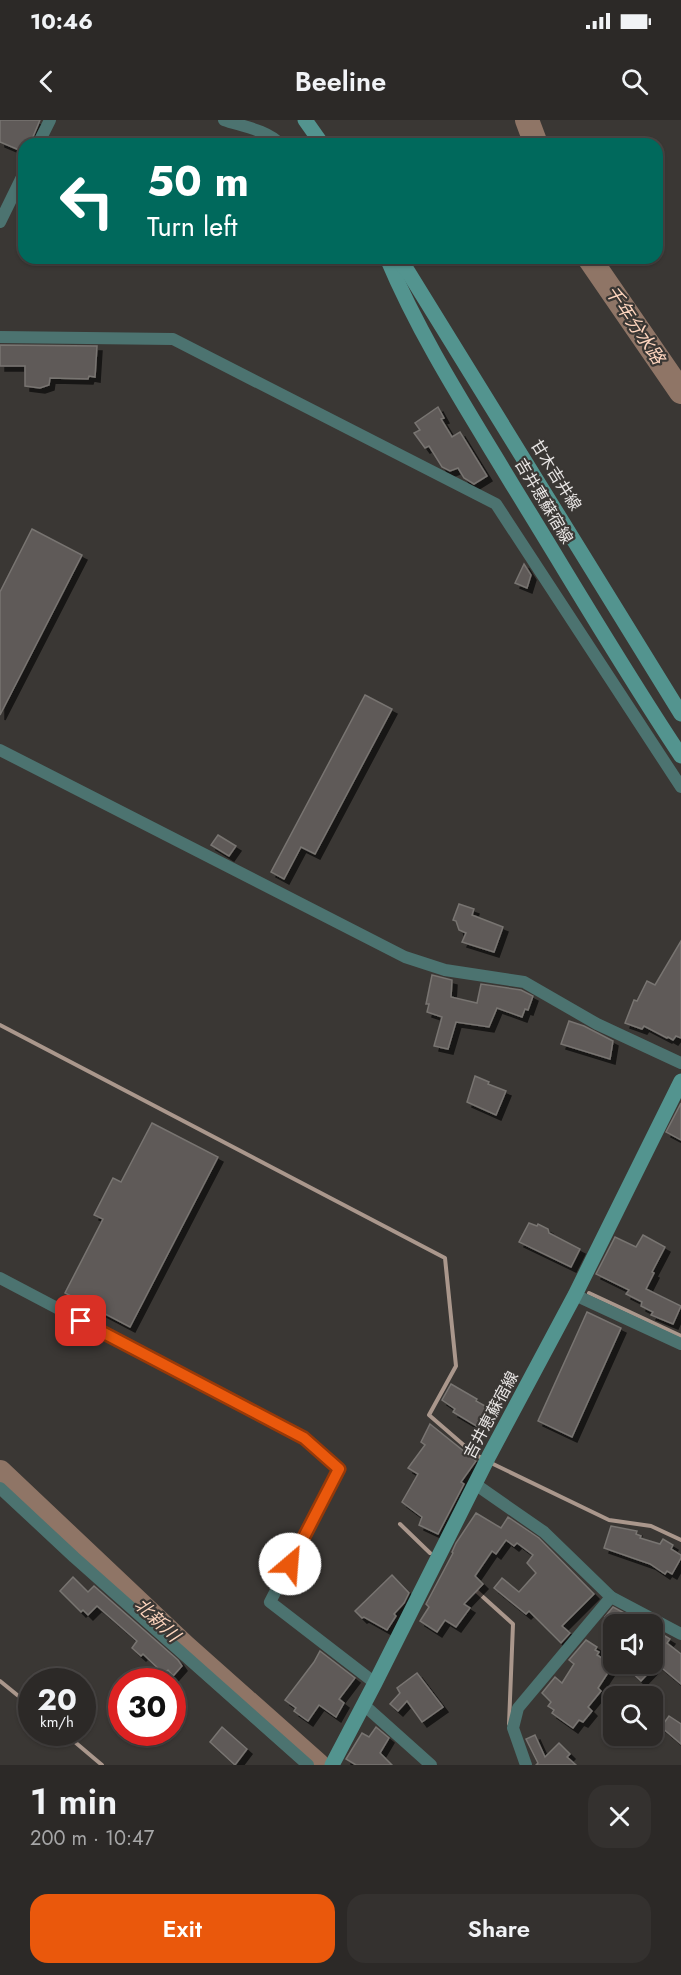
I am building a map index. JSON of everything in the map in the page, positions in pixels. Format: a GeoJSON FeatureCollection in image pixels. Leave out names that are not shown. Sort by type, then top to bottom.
{"type":"FeatureCollection","features":[{"type":"Feature","properties":{"kind":"main road"},"geometry":{"type":"LineString","coordinates":[[305,120],[318,138]]}},
{"type":"Feature","properties":{"kind":"main road","name":"吉井恵蘇宿線"},"geometry":{"type":"LineString","coordinates":[[389,264],[442,368],[574,586],[681,756]]}},
{"type":"Feature","properties":{"kind":"main road","name":"甘木吉井線"},"geometry":{"type":"LineString","coordinates":[[402,264],[681,714]]}},
{"type":"Feature","properties":{"kind":"main road","name":"吉井恵蘇宿線"},"geometry":{"type":"LineString","coordinates":[[332,1765],[486,1461],[575,1295],[681,1081]]}},
{"type":"Feature","properties":{"kind":"street"},"geometry":{"type":"LineString","coordinates":[[41,138],[50,120]]}},
{"type":"Feature","properties":{"kind":"street"},"geometry":{"type":"LineString","coordinates":[[224,120],[272,138]]}},
{"type":"Feature","properties":{"kind":"street"},"geometry":{"type":"LineString","coordinates":[[0,222],[18,185]]}},
{"type":"Feature","properties":{"kind":"street"},"geometry":{"type":"LineString","coordinates":[[0,337],[173,339],[496,504],[681,787]]}},
{"type":"Feature","properties":{"kind":"street"},"geometry":{"type":"LineString","coordinates":[[0,750],[405,957],[445,970],[524,982],[597,1024],[681,1063]]}},
{"type":"Feature","properties":{"kind":"street"},"geometry":{"type":"LineString","coordinates":[[0,1278],[304,1438],[339,1469],[270,1602],[375,1683]]}},
{"type":"Feature","properties":{"kind":"street"},"geometry":{"type":"LineString","coordinates":[[575,1295],[681,1344]]}},
{"type":"Feature","properties":{"kind":"street"},"geometry":{"type":"LineString","coordinates":[[475,1485],[544,1532],[611,1597],[681,1634]]}},
{"type":"Feature","properties":{"kind":"street"},"geometry":{"type":"LineString","coordinates":[[0,1488],[74,1557],[308,1765]]}},
{"type":"Feature","properties":{"kind":"street"},"geometry":{"type":"LineString","coordinates":[[526,1765],[513,1728],[518,1707],[611,1597]]}},
{"type":"Feature","properties":{"kind":"street"},"geometry":{"type":"LineString","coordinates":[[364,1705],[430,1765]]}},
{"type":"Feature","properties":{"kind":"building"},"geometry":{"type":"Polygon","coordinates":[[[0,120],[40,120],[32,138],[18,138],[18,150],[0,142],[0,120]]]}},
{"type":"Feature","properties":{"kind":"building"},"geometry":{"type":"Polygon","coordinates":[[[0,345],[97,346],[95,377],[89,376],[88,379],[50,378],[49,385],[40,388],[25,386],[25,366],[0,366],[0,345]]]}},
{"type":"Feature","properties":{"kind":"building"},"geometry":{"type":"Polygon","coordinates":[[[438,407],[444,418],[441,419],[452,437],[460,432],[487,476],[474,484],[464,478],[458,468],[450,471],[442,467],[429,446],[425,448],[414,433],[420,430],[415,423],[438,407]]]}},
{"type":"Feature","properties":{"kind":"building"},"geometry":{"type":"Polygon","coordinates":[[[32,529],[82,555],[0,715],[0,592],[32,529]]]}},
{"type":"Feature","properties":{"kind":"building"},"geometry":{"type":"Polygon","coordinates":[[[524,564],[531,575],[527,588],[515,583],[524,564]]]}},
{"type":"Feature","properties":{"kind":"building"},"geometry":{"type":"Polygon","coordinates":[[[365,695],[392,709],[315,854],[301,847],[284,879],[271,872],[365,695]]]}},
{"type":"Feature","properties":{"kind":"building"},"geometry":{"type":"Polygon","coordinates":[[[218,835],[236,846],[229,856],[211,845],[218,835]]]}},
{"type":"Feature","properties":{"kind":"building"},"geometry":{"type":"Polygon","coordinates":[[[459,904],[474,909],[472,915],[503,927],[494,952],[462,942],[466,933],[459,930],[456,921],[453,920],[459,904]]]}},
{"type":"Feature","properties":{"kind":"building"},"geometry":{"type":"Polygon","coordinates":[[[681,941],[681,1038],[676,1036],[673,1040],[644,1026],[642,1029],[625,1023],[634,1000],[637,1001],[647,981],[655,985],[681,941]]]}},
{"type":"Feature","properties":{"kind":"building"},"geometry":{"type":"Polygon","coordinates":[[[432,975],[452,980],[451,997],[477,1003],[481,984],[521,990],[533,996],[528,1010],[525,1009],[522,1017],[497,1008],[489,1027],[456,1022],[448,1049],[434,1046],[442,1017],[427,1012],[429,1004],[426,1004],[432,975]]]}},
{"type":"Feature","properties":{"kind":"building"},"geometry":{"type":"Polygon","coordinates":[[[569,1021],[613,1041],[610,1059],[561,1044],[569,1021]]]}},
{"type":"Feature","properties":{"kind":"building"},"geometry":{"type":"Polygon","coordinates":[[[475,1076],[506,1091],[496,1115],[467,1102],[475,1076]]]}},
{"type":"Feature","properties":{"kind":"building"},"geometry":{"type":"Polygon","coordinates":[[[681,1103],[681,1140],[666,1132],[681,1103]]]}},
{"type":"Feature","properties":{"kind":"building"},"geometry":{"type":"Polygon","coordinates":[[[152,1123],[218,1157],[130,1327],[65,1293],[103,1219],[94,1215],[113,1178],[121,1182],[152,1123]]]}},
{"type":"Feature","properties":{"kind":"building"},"geometry":{"type":"Polygon","coordinates":[[[529,1223],[548,1229],[549,1233],[580,1249],[571,1267],[519,1242],[529,1223]]]}},
{"type":"Feature","properties":{"kind":"building"},"geometry":{"type":"Polygon","coordinates":[[[643,1235],[665,1247],[646,1289],[681,1306],[673,1324],[651,1315],[653,1312],[641,1306],[642,1302],[626,1294],[629,1290],[596,1274],[615,1237],[636,1247],[643,1235]]]}},
{"type":"Feature","properties":{"kind":"building"},"geometry":{"type":"Polygon","coordinates":[[[587,1312],[621,1328],[572,1437],[538,1421],[587,1312]]]}},
{"type":"Feature","properties":{"kind":"building"},"geometry":{"type":"Polygon","coordinates":[[[451,1384],[487,1407],[478,1427],[453,1412],[455,1409],[442,1400],[451,1384]]]}},
{"type":"Feature","properties":{"kind":"building"},"geometry":{"type":"Polygon","coordinates":[[[430,1424],[476,1461],[461,1482],[464,1484],[438,1534],[419,1525],[422,1517],[402,1502],[418,1474],[408,1468],[425,1445],[421,1442],[430,1424]]]}},
{"type":"Feature","properties":{"kind":"building"},"geometry":{"type":"Polygon","coordinates":[[[476,1513],[501,1528],[508,1517],[539,1538],[594,1594],[562,1626],[570,1633],[561,1643],[529,1611],[526,1614],[494,1588],[502,1578],[519,1592],[536,1573],[527,1563],[533,1555],[517,1543],[514,1546],[506,1540],[496,1554],[492,1551],[475,1576],[483,1584],[464,1604],[470,1608],[456,1627],[445,1620],[437,1632],[420,1621],[429,1607],[426,1604],[456,1543],[476,1513]]]}},
{"type":"Feature","properties":{"kind":"building"},"geometry":{"type":"Polygon","coordinates":[[[611,1526],[637,1531],[636,1534],[641,1536],[640,1538],[660,1544],[663,1539],[673,1545],[671,1549],[681,1555],[681,1558],[672,1574],[667,1571],[665,1574],[650,1564],[604,1548],[611,1526]]]}},
{"type":"Feature","properties":{"kind":"building"},"geometry":{"type":"Polygon","coordinates":[[[392,1575],[409,1593],[394,1614],[396,1616],[387,1630],[362,1618],[355,1611],[392,1575]]]}},
{"type":"Feature","properties":{"kind":"building"},"geometry":{"type":"Polygon","coordinates":[[[73,1577],[88,1592],[94,1586],[182,1666],[180,1668],[158,1668],[143,1654],[141,1656],[132,1648],[137,1641],[97,1606],[88,1615],[83,1610],[81,1612],[60,1591],[73,1577]]]}},
{"type":"Feature","properties":{"kind":"building"},"geometry":{"type":"Polygon","coordinates":[[[613,1607],[626,1614],[607,1614],[613,1607]]]}},
{"type":"Feature","properties":{"kind":"building"},"geometry":{"type":"Polygon","coordinates":[[[663,1635],[670,1639],[667,1643],[681,1654],[681,1684],[663,1669],[663,1635]]]}},
{"type":"Feature","properties":{"kind":"building"},"geometry":{"type":"Polygon","coordinates":[[[586,1640],[597,1647],[595,1650],[599,1652],[597,1655],[603,1659],[603,1674],[607,1674],[598,1688],[601,1691],[588,1707],[592,1711],[583,1722],[579,1720],[573,1728],[552,1713],[554,1710],[548,1706],[551,1702],[542,1693],[555,1677],[562,1683],[574,1664],[569,1660],[586,1640]]]}},
{"type":"Feature","properties":{"kind":"building"},"geometry":{"type":"Polygon","coordinates":[[[320,1651],[355,1678],[339,1699],[344,1703],[336,1717],[319,1705],[308,1721],[294,1711],[296,1708],[285,1700],[320,1651]]]}},
{"type":"Feature","properties":{"kind":"building"},"geometry":{"type":"Polygon","coordinates":[[[417,1673],[443,1707],[422,1722],[407,1701],[398,1711],[390,1704],[400,1693],[397,1688],[417,1673]]]}},
{"type":"Feature","properties":{"kind":"building"},"geometry":{"type":"Polygon","coordinates":[[[634,1674],[648,1674],[641,1681],[634,1674]]]}},
{"type":"Feature","properties":{"kind":"building"},"geometry":{"type":"Polygon","coordinates":[[[669,1716],[681,1724],[681,1744],[663,1729],[663,1724],[669,1716]]]}},
{"type":"Feature","properties":{"kind":"building"},"geometry":{"type":"Polygon","coordinates":[[[222,1727],[247,1749],[235,1765],[210,1742],[222,1727]]]}},
{"type":"Feature","properties":{"kind":"building"},"geometry":{"type":"Polygon","coordinates":[[[376,1727],[389,1738],[380,1753],[392,1765],[356,1765],[346,1759],[362,1733],[369,1737],[376,1727]]]}},
{"type":"Feature","properties":{"kind":"building"},"geometry":{"type":"Polygon","coordinates":[[[535,1735],[545,1757],[559,1743],[570,1754],[567,1757],[576,1765],[536,1765],[538,1763],[526,1739],[535,1735]]]}},
{"type":"Feature","properties":{"kind":"waterway","name":"千年分水路"},"geometry":{"type":"LineString","coordinates":[[527,120],[534,138]]}},
{"type":"Feature","properties":{"kind":"waterway","name":"千年分水路"},"geometry":{"type":"LineString","coordinates":[[593,264],[681,392]]}},
{"type":"Feature","properties":{"kind":"waterway"},"geometry":{"type":"LineString","coordinates":[[0,1025],[445,1258],[456,1366],[429,1415],[474,1454],[482,1458]]}},
{"type":"Feature","properties":{"kind":"waterway"},"geometry":{"type":"LineString","coordinates":[[589,1293],[681,1336]]}},
{"type":"Feature","properties":{"kind":"waterway"},"geometry":{"type":"LineString","coordinates":[[489,1462],[609,1520],[651,1526],[681,1540]]}},
{"type":"Feature","properties":{"kind":"waterway","name":"北新川"},"geometry":{"type":"LineString","coordinates":[[0,1472],[184,1646],[318,1765]]}},
{"type":"Feature","properties":{"kind":"waterway"},"geometry":{"type":"LineString","coordinates":[[400,1524],[430,1553]]}},
{"type":"Feature","properties":{"kind":"waterway"},"geometry":{"type":"LineString","coordinates":[[473,1588],[513,1624],[509,1724]]}},
{"type":"Feature","properties":{"kind":"waterway"},"geometry":{"type":"LineString","coordinates":[[0,1681],[18,1696]]}},
{"type":"Feature","properties":{"kind":"waterway"},"geometry":{"type":"LineString","coordinates":[[80,1746],[102,1765]]}},
{"type":"Feature","properties":{"kind":"route"},"geometry":{"type":"LineString","coordinates":[[81,1321],[304,1438],[339,1469],[290,1564]]}}]}
